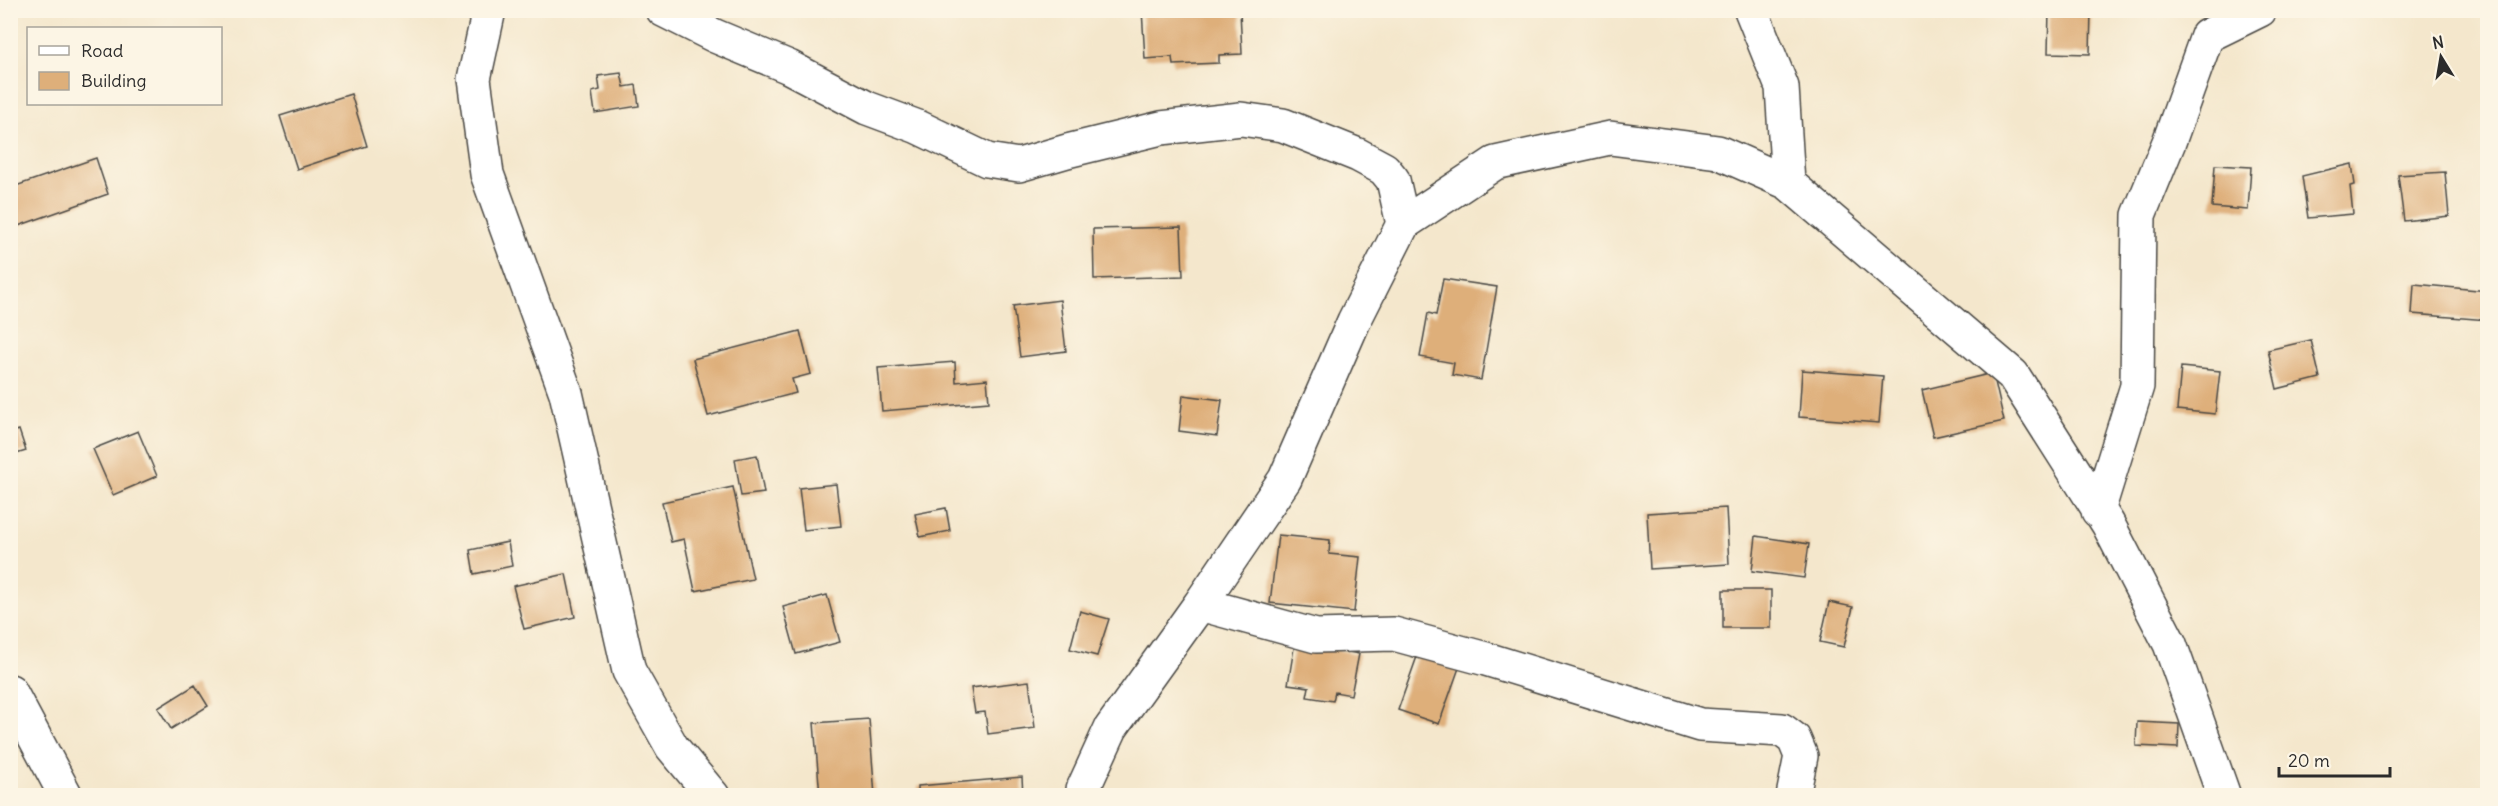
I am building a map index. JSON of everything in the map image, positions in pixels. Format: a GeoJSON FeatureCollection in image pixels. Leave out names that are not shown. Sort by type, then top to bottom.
{"type":"FeatureCollection","features":[{"type":"Feature","properties":{"kind":"street"},"geometry":{"type":"LineString","coordinates":[[489,10],[474,79],[487,174],[566,393],[630,671],[672,747],[713,795]]}},
{"type":"Feature","properties":{"kind":"street"},"geometry":{"type":"LineString","coordinates":[[663,10],[715,36],[789,67],[867,108],[918,127],[987,160],[1019,165],[1161,128],[1241,119],[1283,125],[1358,155],[1384,169],[1393,180],[1404,224]]}},
{"type":"Feature","properties":{"kind":"street"},"geometry":{"type":"LineString","coordinates":[[1751,10],[1782,87],[1788,183]]}},
{"type":"Feature","properties":{"kind":"street"},"geometry":{"type":"LineString","coordinates":[[2098,511],[2137,386],[2139,215],[2169,142],[2206,36],[2260,10]]}},
{"type":"Feature","properties":{"kind":"street"},"geometry":{"type":"LineString","coordinates":[[1083,795],[1083,789],[1111,728],[1200,604],[1285,479],[1354,321],[1404,224],[1495,163],[1610,138],[1718,152],[1788,183],[2013,375],[2108,525],[2170,644],[2224,795]]}},
{"type":"Feature","properties":{"kind":"street"},"geometry":{"type":"LineString","coordinates":[[1200,604],[1316,636],[1394,634],[1486,659],[1700,725],[1782,730],[1794,739],[1801,756],[1793,795]]}},
{"type":"Feature","properties":{"kind":"street"},"geometry":{"type":"LineString","coordinates":[[10,692],[66,795]]}},
{"type":"Feature","properties":{"kind":"building"},"geometry":{"type":"Polygon","coordinates":[[[1142,10],[1240,10],[1242,54],[1219,55],[1219,63],[1173,65],[1172,57],[1145,59],[1142,10]]]}},
{"type":"Feature","properties":{"kind":"building"},"geometry":{"type":"Polygon","coordinates":[[[2049,10],[2091,10],[2090,54],[2048,53],[2049,10]]]}},
{"type":"Feature","properties":{"kind":"building"},"geometry":{"type":"Polygon","coordinates":[[[621,73],[624,87],[636,85],[639,106],[595,113],[592,92],[600,90],[598,76],[621,73]]]}},
{"type":"Feature","properties":{"kind":"building"},"geometry":{"type":"Polygon","coordinates":[[[351,94],[367,146],[297,169],[280,116],[351,94]]]}},
{"type":"Feature","properties":{"kind":"building"},"geometry":{"type":"Polygon","coordinates":[[[96,158],[108,194],[18,226],[10,204],[10,188],[96,158]]]}},
{"type":"Feature","properties":{"kind":"building"},"geometry":{"type":"Polygon","coordinates":[[[2352,164],[2355,185],[2350,186],[2353,214],[2308,218],[2302,176],[2352,164]]]}},
{"type":"Feature","properties":{"kind":"building"},"geometry":{"type":"Polygon","coordinates":[[[2215,165],[2251,167],[2248,210],[2212,207],[2215,165]]]}},
{"type":"Feature","properties":{"kind":"building"},"geometry":{"type":"Polygon","coordinates":[[[2445,172],[2449,216],[2404,221],[2398,175],[2445,172]]]}},
{"type":"Feature","properties":{"kind":"building"},"geometry":{"type":"Polygon","coordinates":[[[1181,227],[1183,276],[1094,279],[1093,229],[1181,227]]]}},
{"type":"Feature","properties":{"kind":"building"},"geometry":{"type":"Polygon","coordinates":[[[1443,279],[1497,287],[1481,380],[1452,375],[1454,363],[1420,357],[1428,313],[1436,315],[1443,279]]]}},
{"type":"Feature","properties":{"kind":"building"},"geometry":{"type":"Polygon","coordinates":[[[2414,284],[2488,291],[2488,320],[2412,314],[2414,284]]]}},
{"type":"Feature","properties":{"kind":"building"},"geometry":{"type":"Polygon","coordinates":[[[1060,300],[1066,351],[1020,357],[1013,306],[1060,300]]]}},
{"type":"Feature","properties":{"kind":"building"},"geometry":{"type":"Polygon","coordinates":[[[800,331],[811,374],[792,379],[796,393],[708,416],[693,359],[800,331]]]}},
{"type":"Feature","properties":{"kind":"building"},"geometry":{"type":"Polygon","coordinates":[[[2311,340],[2320,378],[2277,389],[2268,350],[2311,340]]]}},
{"type":"Feature","properties":{"kind":"building"},"geometry":{"type":"Polygon","coordinates":[[[955,362],[956,382],[987,379],[989,402],[882,411],[878,368],[955,362]]]}},
{"type":"Feature","properties":{"kind":"building"},"geometry":{"type":"Polygon","coordinates":[[[2181,367],[2220,371],[2215,414],[2177,410],[2181,367]]]}},
{"type":"Feature","properties":{"kind":"building"},"geometry":{"type":"Polygon","coordinates":[[[1802,370],[1883,376],[1879,423],[1799,417],[1802,370]]]}},
{"type":"Feature","properties":{"kind":"building"},"geometry":{"type":"Polygon","coordinates":[[[1993,373],[2004,421],[1933,437],[1922,390],[1993,373]]]}},
{"type":"Feature","properties":{"kind":"building"},"geometry":{"type":"Polygon","coordinates":[[[1183,395],[1222,400],[1217,436],[1179,431],[1183,395]]]}},
{"type":"Feature","properties":{"kind":"building"},"geometry":{"type":"Polygon","coordinates":[[[19,430],[26,451],[10,456],[10,433],[19,430]]]}},
{"type":"Feature","properties":{"kind":"building"},"geometry":{"type":"Polygon","coordinates":[[[138,431],[157,476],[113,495],[93,449],[138,431]]]}},
{"type":"Feature","properties":{"kind":"building"},"geometry":{"type":"Polygon","coordinates":[[[757,455],[764,493],[741,496],[735,459],[757,455]]]}},
{"type":"Feature","properties":{"kind":"building"},"geometry":{"type":"Polygon","coordinates":[[[836,484],[841,526],[804,530],[799,488],[836,484]]]}},
{"type":"Feature","properties":{"kind":"building"},"geometry":{"type":"Polygon","coordinates":[[[733,487],[753,579],[695,591],[684,539],[671,542],[662,502],[733,487]]]}},
{"type":"Feature","properties":{"kind":"building"},"geometry":{"type":"Polygon","coordinates":[[[946,508],[950,531],[920,537],[915,514],[946,508]]]}},
{"type":"Feature","properties":{"kind":"building"},"geometry":{"type":"Polygon","coordinates":[[[1726,508],[1729,564],[1650,569],[1647,513],[1726,508]]]}},
{"type":"Feature","properties":{"kind":"building"},"geometry":{"type":"Polygon","coordinates":[[[1278,535],[1330,540],[1329,554],[1360,557],[1354,612],[1270,603],[1278,535]]]}},
{"type":"Feature","properties":{"kind":"building"},"geometry":{"type":"Polygon","coordinates":[[[1756,536],[1809,544],[1804,578],[1752,571],[1756,536]]]}},
{"type":"Feature","properties":{"kind":"building"},"geometry":{"type":"Polygon","coordinates":[[[508,542],[512,566],[474,574],[470,550],[508,542]]]}},
{"type":"Feature","properties":{"kind":"building"},"geometry":{"type":"Polygon","coordinates":[[[566,574],[575,617],[524,629],[513,586],[566,574]]]}},
{"type":"Feature","properties":{"kind":"building"},"geometry":{"type":"Polygon","coordinates":[[[1723,590],[1771,590],[1771,628],[1723,628],[1723,590]]]}},
{"type":"Feature","properties":{"kind":"building"},"geometry":{"type":"Polygon","coordinates":[[[827,595],[840,642],[796,654],[783,607],[827,595]]]}},
{"type":"Feature","properties":{"kind":"building"},"geometry":{"type":"Polygon","coordinates":[[[1829,602],[1853,607],[1844,647],[1820,642],[1829,602]]]}},
{"type":"Feature","properties":{"kind":"building"},"geometry":{"type":"Polygon","coordinates":[[[1080,611],[1109,619],[1097,656],[1070,649],[1080,611]]]}},
{"type":"Feature","properties":{"kind":"building"},"geometry":{"type":"Polygon","coordinates":[[[1295,642],[1359,654],[1351,695],[1335,692],[1333,701],[1307,697],[1309,687],[1288,684],[1295,642]]]}},
{"type":"Feature","properties":{"kind":"building"},"geometry":{"type":"Polygon","coordinates":[[[1419,651],[1460,665],[1439,724],[1398,710],[1419,651]]]}},
{"type":"Feature","properties":{"kind":"building"},"geometry":{"type":"Polygon","coordinates":[[[1029,681],[1035,728],[988,734],[985,712],[975,713],[971,688],[1029,681]]]}},
{"type":"Feature","properties":{"kind":"building"},"geometry":{"type":"Polygon","coordinates":[[[195,685],[208,706],[171,729],[158,708],[195,685]]]}},
{"type":"Feature","properties":{"kind":"building"},"geometry":{"type":"Polygon","coordinates":[[[869,719],[875,796],[820,796],[814,723],[869,719]]]}},
{"type":"Feature","properties":{"kind":"building"},"geometry":{"type":"Polygon","coordinates":[[[2137,722],[2179,724],[2178,748],[2136,746],[2137,722]]]}},
{"type":"Feature","properties":{"kind":"building"},"geometry":{"type":"Polygon","coordinates":[[[1022,777],[1023,796],[918,796],[918,786],[1022,777]]]}}]}
